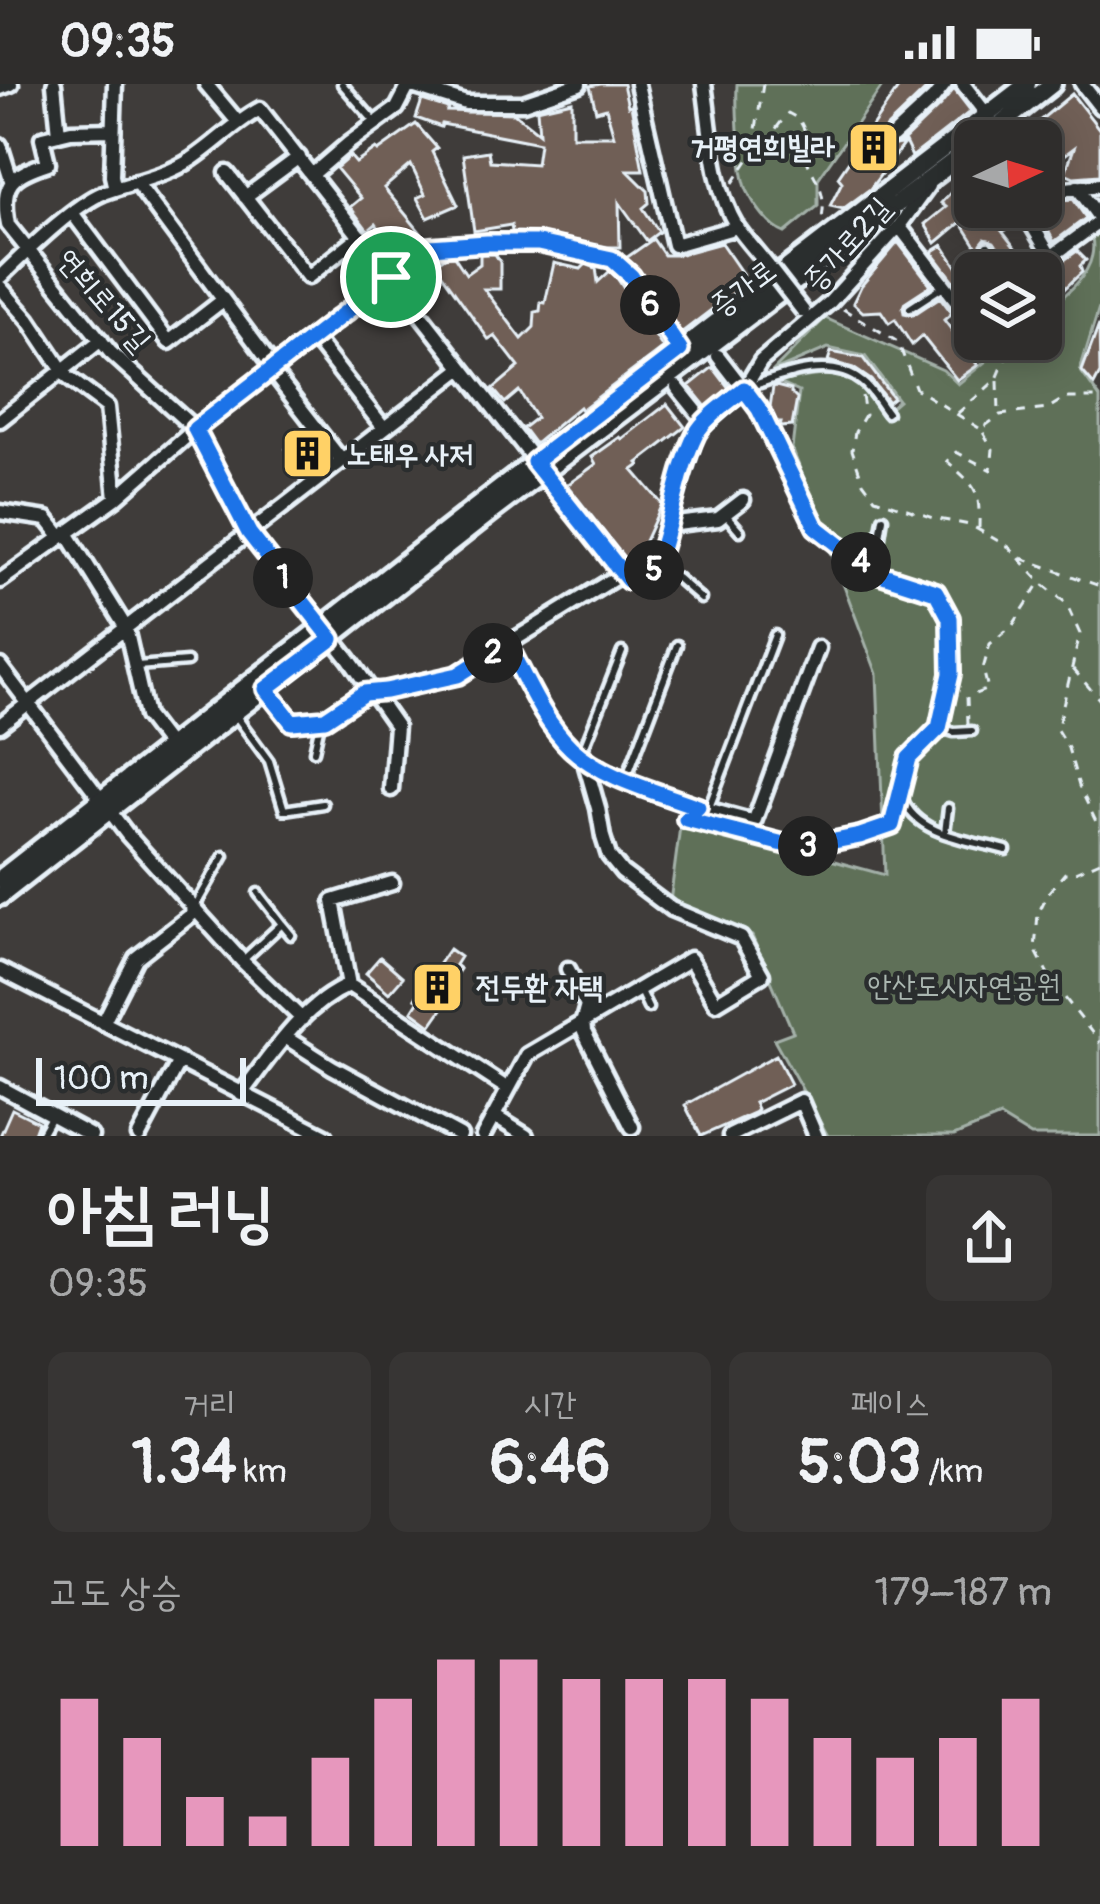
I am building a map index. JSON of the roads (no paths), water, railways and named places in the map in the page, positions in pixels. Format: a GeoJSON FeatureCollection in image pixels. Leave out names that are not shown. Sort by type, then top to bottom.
{"type":"FeatureCollection","features":[{"type":"Feature","properties":{"kind":"main road","name":"증가로"},"geometry":{"type":"LineString","coordinates":[[0,896],[169,746],[327,633],[680,350],[1027,84]]}},
{"type":"Feature","properties":{"kind":"main road","name":"증가로"},"geometry":{"type":"LineString","coordinates":[[1007,120],[1052,84]]}},
{"type":"Feature","properties":{"kind":"main road","name":"증가로"},"geometry":{"type":"LineString","coordinates":[[538,467],[954,162]]}},
{"type":"Feature","properties":{"kind":"main road","name":"증가로"},"geometry":{"type":"LineString","coordinates":[[0,879],[235,714],[327,633]]}},
{"type":"Feature","properties":{"kind":"street"},"geometry":{"type":"LineString","coordinates":[[0,88],[11,84]]}},
{"type":"Feature","properties":{"kind":"street"},"geometry":{"type":"LineString","coordinates":[[54,84],[59,134]]}},
{"type":"Feature","properties":{"kind":"street"},"geometry":{"type":"LineString","coordinates":[[115,84],[112,176],[116,189]]}},
{"type":"Feature","properties":{"kind":"street"},"geometry":{"type":"LineString","coordinates":[[206,84],[237,122]]}},
{"type":"Feature","properties":{"kind":"street"},"geometry":{"type":"LineString","coordinates":[[313,174],[397,108],[409,84],[466,103],[523,103],[545,90],[578,84]]}},
{"type":"Feature","properties":{"kind":"street"},"geometry":{"type":"LineString","coordinates":[[637,84],[674,245],[737,227]]}},
{"type":"Feature","properties":{"kind":"street"},"geometry":{"type":"LineString","coordinates":[[704,84],[715,164],[728,208],[737,227],[807,315]]}},
{"type":"Feature","properties":{"kind":"street"},"geometry":{"type":"LineString","coordinates":[[893,136],[945,84]]}},
{"type":"Feature","properties":{"kind":"street"},"geometry":{"type":"LineString","coordinates":[[963,84],[987,116]]}},
{"type":"Feature","properties":{"kind":"street"},"geometry":{"type":"LineString","coordinates":[[1082,84],[1100,107]]}},
{"type":"Feature","properties":{"kind":"street"},"geometry":{"type":"LineString","coordinates":[[0,277],[98,195],[190,160],[260,109],[628,580],[650,578],[655,569]]}},
{"type":"Feature","properties":{"kind":"street"},"geometry":{"type":"LineString","coordinates":[[7,183],[20,172],[48,163],[42,138],[71,131],[113,130]]}},
{"type":"Feature","properties":{"kind":"street"},"geometry":{"type":"LineString","coordinates":[[0,145],[7,183],[3,219]]}},
{"type":"Feature","properties":{"kind":"street"},"geometry":{"type":"LineString","coordinates":[[245,196],[299,157]]}},
{"type":"Feature","properties":{"kind":"street"},"geometry":{"type":"LineString","coordinates":[[227,173],[308,277],[359,236]]}},
{"type":"Feature","properties":{"kind":"street","name":"증가로2길"},"geometry":{"type":"LineString","coordinates":[[655,569],[698,431],[744,389],[761,362],[807,315],[830,302],[899,226],[933,178]]}},
{"type":"Feature","properties":{"kind":"street"},"geometry":{"type":"LineString","coordinates":[[136,182],[342,461]]}},
{"type":"Feature","properties":{"kind":"street"},"geometry":{"type":"LineString","coordinates":[[1062,188],[1100,185]]}},
{"type":"Feature","properties":{"kind":"street"},"geometry":{"type":"LineString","coordinates":[[1058,252],[1100,220],[1077,187]]}},
{"type":"Feature","properties":{"kind":"street","name":"연희로15길"},"geometry":{"type":"LineString","coordinates":[[73,214],[169,342],[224,300]]}},
{"type":"Feature","properties":{"kind":"street","name":"연희로15길"},"geometry":{"type":"LineString","coordinates":[[3,219],[110,352],[195,429]]}},
{"type":"Feature","properties":{"kind":"street"},"geometry":{"type":"LineString","coordinates":[[899,226],[954,298]]}},
{"type":"Feature","properties":{"kind":"street"},"geometry":{"type":"LineString","coordinates":[[0,581],[116,498],[195,429],[430,247],[538,243],[612,259],[631,276],[680,350]]}},
{"type":"Feature","properties":{"kind":"street"},"geometry":{"type":"LineString","coordinates":[[0,287],[67,377],[107,407],[116,498]]}},
{"type":"Feature","properties":{"kind":"street"},"geometry":{"type":"LineString","coordinates":[[313,337],[385,428]]}},
{"type":"Feature","properties":{"kind":"street"},"geometry":{"type":"LineString","coordinates":[[0,420],[101,340]]}},
{"type":"Feature","properties":{"kind":"street"},"geometry":{"type":"LineString","coordinates":[[703,809],[686,819],[799,848],[892,825],[909,758],[939,728],[951,674],[950,618],[936,592],[874,572],[816,527],[759,409],[718,356]]}},
{"type":"Feature","properties":{"kind":"street"},"geometry":{"type":"LineString","coordinates":[[0,725],[461,369]]}},
{"type":"Feature","properties":{"kind":"street"},"geometry":{"type":"LineString","coordinates":[[677,387],[706,423]]}},
{"type":"Feature","properties":{"kind":"street"},"geometry":{"type":"LineString","coordinates":[[195,429],[249,533],[396,726],[391,789]]}},
{"type":"Feature","properties":{"kind":"street"},"geometry":{"type":"LineString","coordinates":[[668,526],[718,520],[742,500]]}},
{"type":"Feature","properties":{"kind":"street"},"geometry":{"type":"LineString","coordinates":[[0,512],[46,519],[64,535],[126,628],[146,716],[169,746]]}},
{"type":"Feature","properties":{"kind":"street"},"geometry":{"type":"LineString","coordinates":[[266,689],[292,722],[321,719],[364,693],[458,675],[623,573]]}},
{"type":"Feature","properties":{"kind":"street"},"geometry":{"type":"LineString","coordinates":[[507,644],[549,722],[583,757],[603,770],[703,809],[754,822],[818,648]]}},
{"type":"Feature","properties":{"kind":"street"},"geometry":{"type":"LineString","coordinates":[[0,665],[127,834],[242,961],[302,1019]]}},
{"type":"Feature","properties":{"kind":"street"},"geometry":{"type":"LineString","coordinates":[[483,1136],[527,1055],[690,959],[716,1004],[762,975],[741,938],[671,909],[622,872],[609,856],[583,757]]}},
{"type":"Feature","properties":{"kind":"street"},"geometry":{"type":"LineString","coordinates":[[392,883],[333,901],[350,986],[508,1089]]}},
{"type":"Feature","properties":{"kind":"street"},"geometry":{"type":"LineString","coordinates":[[104,1024],[136,958],[194,908]]}},
{"type":"Feature","properties":{"kind":"street"},"geometry":{"type":"LineString","coordinates":[[568,969],[587,1006],[584,1032],[632,1126]]}},
{"type":"Feature","properties":{"kind":"street"},"geometry":{"type":"LineString","coordinates":[[0,970],[326,1136]]}},
{"type":"Feature","properties":{"kind":"street"},"geometry":{"type":"LineString","coordinates":[[241,1094],[302,1019],[350,986]]}},
{"type":"Feature","properties":{"kind":"street"},"geometry":{"type":"LineString","coordinates":[[285,1037],[460,1136]]}},
{"type":"Feature","properties":{"kind":"street"},"geometry":{"type":"LineString","coordinates":[[139,1136],[179,1061]]}},
{"type":"Feature","properties":{"kind":"street"},"geometry":{"type":"LineString","coordinates":[[0,1087],[91,1136]]}},
{"type":"Feature","properties":{"kind":"street"},"geometry":{"type":"LineString","coordinates":[[730,1136],[801,1101],[817,1136]]}},
{"type":"Feature","properties":{"kind":"street"},"geometry":{"type":"LineString","coordinates":[[494,1116],[526,1136]]}},
{"type":"Feature","properties":{"kind":"lane"},"geometry":{"type":"LineString","coordinates":[[342,84],[376,123]]}},
{"type":"Feature","properties":{"kind":"lane"},"geometry":{"type":"LineString","coordinates":[[988,246],[992,252]]}},
{"type":"Feature","properties":{"kind":"lane"},"geometry":{"type":"LineString","coordinates":[[910,308],[945,285]]}},
{"type":"Feature","properties":{"kind":"lane"},"geometry":{"type":"LineString","coordinates":[[744,389],[782,375],[838,369],[863,382],[886,412]]}},
{"type":"Feature","properties":{"kind":"lane"},"geometry":{"type":"LineString","coordinates":[[725,514],[740,531]]}},
{"type":"Feature","properties":{"kind":"lane"},"geometry":{"type":"LineString","coordinates":[[874,572],[883,518]]}},
{"type":"Feature","properties":{"kind":"lane"},"geometry":{"type":"LineString","coordinates":[[655,569],[676,578],[700,599]]}},
{"type":"Feature","properties":{"kind":"lane"},"geometry":{"type":"LineString","coordinates":[[703,809],[775,635]]}},
{"type":"Feature","properties":{"kind":"lane"},"geometry":{"type":"LineString","coordinates":[[626,779],[677,645]]}},
{"type":"Feature","properties":{"kind":"lane"},"geometry":{"type":"LineString","coordinates":[[583,757],[622,652]]}},
{"type":"Feature","properties":{"kind":"lane"},"geometry":{"type":"LineString","coordinates":[[136,667],[187,662]]}},
{"type":"Feature","properties":{"kind":"lane"},"geometry":{"type":"LineString","coordinates":[[235,714],[268,761],[284,810],[323,804]]}},
{"type":"Feature","properties":{"kind":"lane"},"geometry":{"type":"LineString","coordinates":[[314,751],[321,719]]}},
{"type":"Feature","properties":{"kind":"lane"},"geometry":{"type":"LineString","coordinates":[[939,728],[970,731]]}},
{"type":"Feature","properties":{"kind":"lane"},"geometry":{"type":"LineString","coordinates":[[901,795],[906,809],[926,828],[1006,850]]}},
{"type":"Feature","properties":{"kind":"lane"},"geometry":{"type":"LineString","coordinates":[[945,833],[948,808]]}},
{"type":"Feature","properties":{"kind":"lane"},"geometry":{"type":"LineString","coordinates":[[194,908],[224,856]]}},
{"type":"Feature","properties":{"kind":"lane"},"geometry":{"type":"LineString","coordinates":[[258,893],[291,935]]}},
{"type":"Feature","properties":{"kind":"lane"},"geometry":{"type":"LineString","coordinates":[[242,961],[282,924]]}},
{"type":"Feature","properties":{"kind":"lane"},"geometry":{"type":"LineString","coordinates":[[639,989],[649,1008]]}},
{"type":"Feature","properties":{"kind":"lane"},"geometry":{"type":"LineString","coordinates":[[40,1136],[52,1115]]}},
{"type":"Feature","properties":{"kind":"place","name":"거평연희빌라"},"geometry":{"type":"Point","coordinates":[874,147]}},
{"type":"Feature","properties":{"kind":"place","name":"노태우 사저"},"geometry":{"type":"Point","coordinates":[307,454]}},
{"type":"Feature","properties":{"kind":"place","name":"전두환 자택"},"geometry":{"type":"Point","coordinates":[437,987]}},
{"type":"Feature","properties":{"kind":"park label","name":"안산도시자연공원"},"geometry":{"type":"Point","coordinates":[964,986]}}]}
